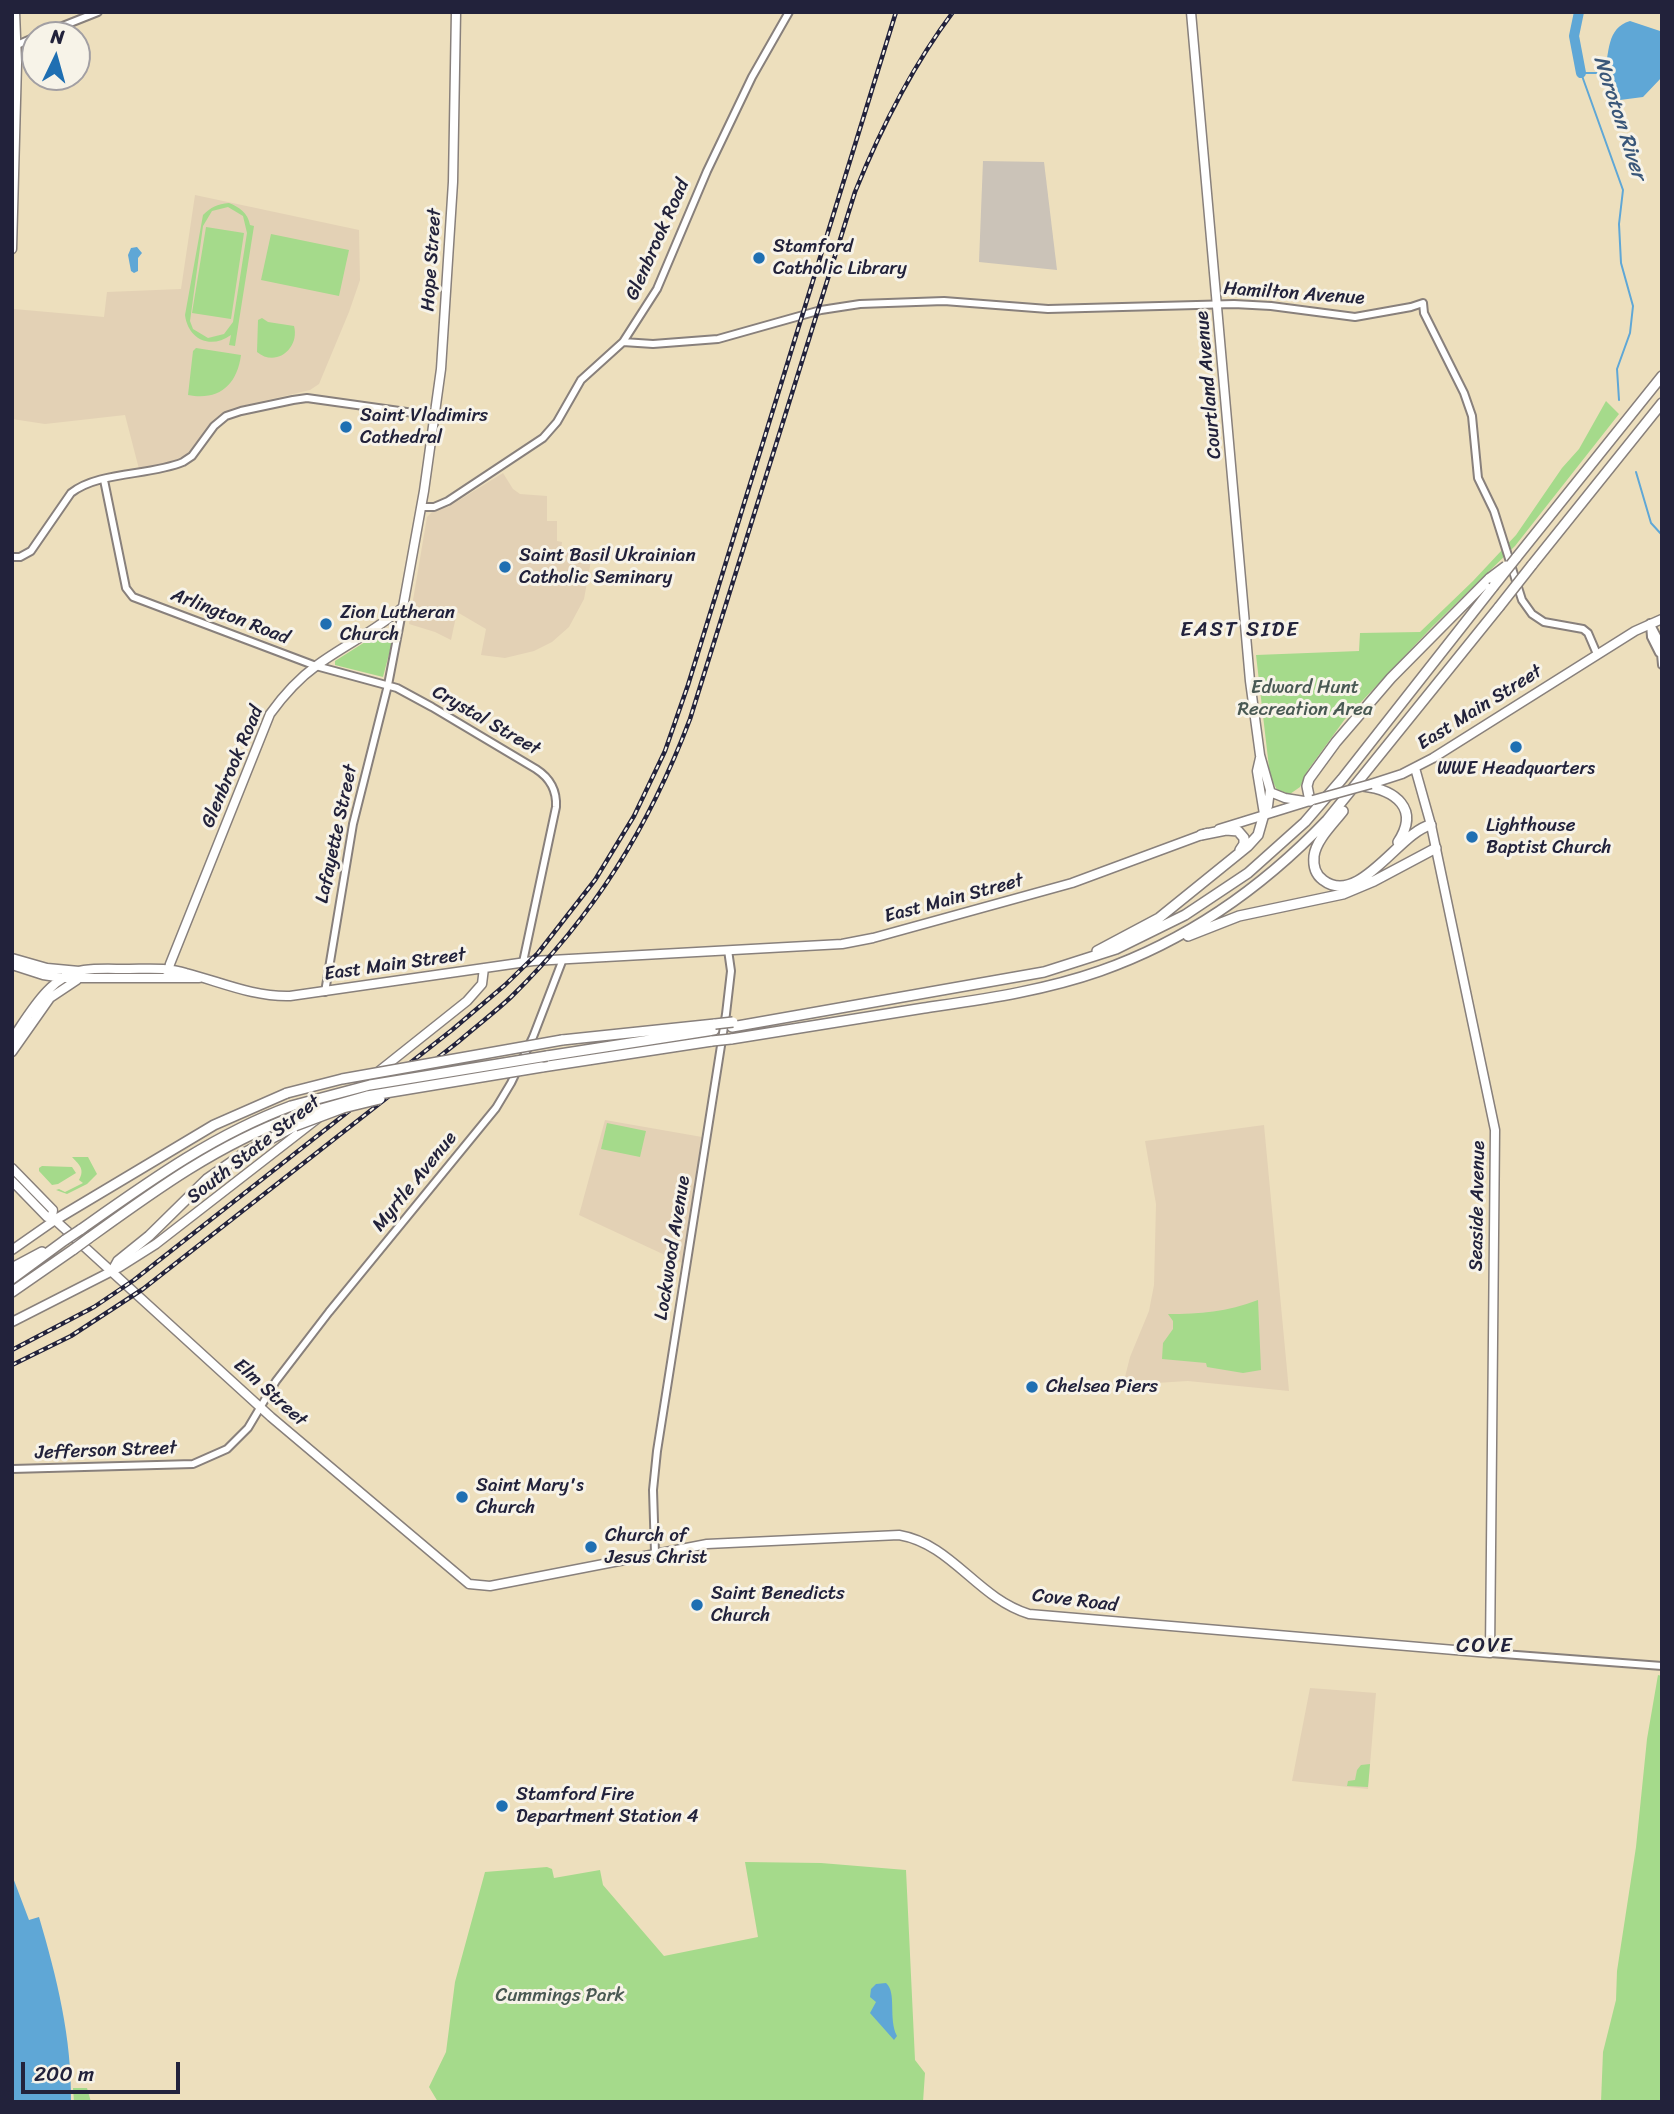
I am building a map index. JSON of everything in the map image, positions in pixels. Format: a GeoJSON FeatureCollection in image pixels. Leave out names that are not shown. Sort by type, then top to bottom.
{"type":"FeatureCollection","features":[{"type":"Feature","properties":{"kind":"highway"},"geometry":{"type":"LineString","coordinates":[[1310,801],[1308,779],[1331,748],[1391,678],[1518,555],[1659,379]]}},
{"type":"Feature","properties":{"kind":"highway"},"geometry":{"type":"LineString","coordinates":[[1156,947],[1224,909],[1286,861],[1340,805],[1660,406]]}},
{"type":"Feature","properties":{"kind":"highway"},"geometry":{"type":"LineString","coordinates":[[12,1279],[189,1154],[240,1127],[291,1106],[370,1085],[614,1045],[633,1037],[795,1015],[1006,980],[1062,967],[1116,949],[1185,915],[1233,884],[1277,848],[1330,794],[1491,583]]}},
{"type":"Feature","properties":{"kind":"highway"},"geometry":{"type":"LineString","coordinates":[[1408,722],[1320,842],[1315,852],[1317,873],[1323,880],[1340,886],[1352,884],[1365,877],[1418,829],[1431,825]]}},
{"type":"Feature","properties":{"kind":"highway"},"geometry":{"type":"LineString","coordinates":[[1367,785],[1392,794],[1405,810],[1407,824],[1404,832],[1385,860]]}},
{"type":"Feature","properties":{"kind":"highway"},"geometry":{"type":"LineString","coordinates":[[1062,967],[1149,924],[1255,839],[1261,830],[1264,814]]}},
{"type":"Feature","properties":{"kind":"highway"},"geometry":{"type":"LineString","coordinates":[[1201,835],[1234,830],[1244,838],[1242,848],[1216,872]]}},
{"type":"Feature","properties":{"kind":"highway"},"geometry":{"type":"LineString","coordinates":[[12,1292],[165,1183],[206,1157],[257,1131],[463,1080],[1028,992],[1102,970],[1238,916],[1313,902],[1353,890],[1436,848]]}},
{"type":"Feature","properties":{"kind":"highway"},"geometry":{"type":"LineString","coordinates":[[54,1218],[214,1125],[287,1093],[350,1077],[562,1040],[617,1034],[633,1037]]}},
{"type":"Feature","properties":{"kind":"highway"},"geometry":{"type":"LineString","coordinates":[[113,1270],[118,1261],[149,1236],[207,1179],[294,1122]]}},
{"type":"Feature","properties":{"kind":"highway"},"geometry":{"type":"LineString","coordinates":[[12,1268],[65,1240]]}},
{"type":"Feature","properties":{"kind":"main road"},"geometry":{"type":"LineString","coordinates":[[12,248],[17,45],[15,12]]}},
{"type":"Feature","properties":{"kind":"main road","name":"Hope Street"},"geometry":{"type":"LineString","coordinates":[[421,508],[435,416],[452,205],[456,12]]}},
{"type":"Feature","properties":{"kind":"main road","name":"Courtland Avenue"},"geometry":{"type":"LineString","coordinates":[[1191,12],[1264,814]]}},
{"type":"Feature","properties":{"kind":"main road"},"geometry":{"type":"LineString","coordinates":[[402,607],[421,508]]}},
{"type":"Feature","properties":{"kind":"main road","name":"Glenbrook Road"},"geometry":{"type":"LineString","coordinates":[[168,973],[270,714],[290,688],[316,666],[388,620],[402,607]]}},
{"type":"Feature","properties":{"kind":"main road","name":"East Main Street"},"geometry":{"type":"LineString","coordinates":[[12,1039],[44,995],[63,978],[81,975],[168,973],[268,996],[290,996],[523,962],[842,944],[873,938],[1072,883],[1264,814],[1402,774],[1597,654],[1650,623],[1662,619]]}},
{"type":"Feature","properties":{"kind":"main road","name":"Seaside Avenue"},"geometry":{"type":"LineString","coordinates":[[1415,768],[1431,825],[1495,1130],[1490,1653]]}},
{"type":"Feature","properties":{"kind":"main road","name":"Courtland Avenue"},"geometry":{"type":"LineString","coordinates":[[1261,770],[1270,792],[1264,814]]}},
{"type":"Feature","properties":{"kind":"main road"},"geometry":{"type":"LineString","coordinates":[[1270,792],[1285,798],[1310,801]]}},
{"type":"Feature","properties":{"kind":"main road"},"geometry":{"type":"LineString","coordinates":[[12,958],[81,975]]}},
{"type":"Feature","properties":{"kind":"main road"},"geometry":{"type":"LineString","coordinates":[[12,965],[63,978]]}},
{"type":"Feature","properties":{"kind":"main road","name":"South State Street"},"geometry":{"type":"LineString","coordinates":[[12,1322],[139,1256],[176,1230],[472,996],[484,979],[484,968]]}},
{"type":"Feature","properties":{"kind":"main road"},"geometry":{"type":"LineString","coordinates":[[12,1052],[50,998],[81,975]]}},
{"type":"Feature","properties":{"kind":"main road"},"geometry":{"type":"LineString","coordinates":[[12,1168],[53,1210],[54,1218]]}},
{"type":"Feature","properties":{"kind":"main road"},"geometry":{"type":"LineString","coordinates":[[12,1181],[47,1217],[54,1218]]}},
{"type":"Feature","properties":{"kind":"main road"},"geometry":{"type":"LineString","coordinates":[[12,1250],[54,1218]]}},
{"type":"Feature","properties":{"kind":"main road","name":"Elm Street"},"geometry":{"type":"LineString","coordinates":[[54,1218],[261,1407],[469,1584]]}},
{"type":"Feature","properties":{"kind":"main road","name":"Cove Road"},"geometry":{"type":"LineString","coordinates":[[469,1584],[490,1586],[707,1544],[899,1535],[929,1544],[988,1593],[1006,1605],[1030,1614],[1490,1653]]}},
{"type":"Feature","properties":{"kind":"street"},"geometry":{"type":"LineString","coordinates":[[75,21],[98,12]]}},
{"type":"Feature","properties":{"kind":"street","name":"Glenbrook Road"},"geometry":{"type":"LineString","coordinates":[[421,508],[434,507],[448,501],[543,438],[557,422],[581,380],[624,342],[657,289],[707,171],[752,77],[789,12]]}},
{"type":"Feature","properties":{"kind":"street"},"geometry":{"type":"LineString","coordinates":[[17,45],[21,43]]}},
{"type":"Feature","properties":{"kind":"street","name":"Hamilton Avenue"},"geometry":{"type":"LineString","coordinates":[[624,342],[642,344],[718,339],[832,308],[860,304],[944,300],[1048,309],[1217,304],[1271,306],[1355,317],[1423,303],[1424,313],[1464,393],[1472,416],[1478,478],[1494,511],[1522,600],[1532,614],[1544,622],[1583,629],[1588,633],[1597,654]]}},
{"type":"Feature","properties":{"kind":"street"},"geometry":{"type":"LineString","coordinates":[[12,557],[20,558],[31,551],[71,493],[82,485],[183,462],[192,456],[214,426],[226,416],[241,411],[302,399],[435,416]]}},
{"type":"Feature","properties":{"kind":"street","name":"Arlington Road"},"geometry":{"type":"LineString","coordinates":[[104,480],[126,588],[134,597],[316,666],[388,685]]}},
{"type":"Feature","properties":{"kind":"street","name":"Lafayette Street"},"geometry":{"type":"LineString","coordinates":[[325,992],[353,824],[388,685],[402,607]]}},
{"type":"Feature","properties":{"kind":"street"},"geometry":{"type":"LineString","coordinates":[[1650,623],[1660,642],[1662,665]]}},
{"type":"Feature","properties":{"kind":"street","name":"Crystal Street"},"geometry":{"type":"LineString","coordinates":[[388,685],[477,733],[541,772],[551,782],[556,794],[556,807],[523,962]]}},
{"type":"Feature","properties":{"kind":"street","name":"Lockwood Avenue"},"geometry":{"type":"LineString","coordinates":[[655,1553],[653,1490],[657,1451],[726,1014],[731,971],[728,950]]}},
{"type":"Feature","properties":{"kind":"street","name":"Myrtle Avenue"},"geometry":{"type":"LineString","coordinates":[[261,1407],[276,1381],[329,1312],[502,1098],[533,1037],[563,959]]}},
{"type":"Feature","properties":{"kind":"street","name":"Jefferson Street"},"geometry":{"type":"LineString","coordinates":[[12,1469],[193,1464],[227,1449],[248,1429],[261,1407]]}},
{"type":"Feature","properties":{"kind":"street","name":"Cove Road"},"geometry":{"type":"LineString","coordinates":[[1490,1653],[1662,1666]]}},
{"type":"Feature","properties":{"kind":"shaded area"},"geometry":{"type":"Polygon","coordinates":[[[983,161],[1044,162],[1057,270],[979,262],[983,161]]]}},
{"type":"Feature","properties":{"kind":"shaded area"},"geometry":{"type":"Polygon","coordinates":[[[195,195],[359,230],[360,280],[319,384],[310,390],[233,408],[217,417],[186,455],[166,464],[139,469],[125,415],[45,424],[12,419],[14,309],[104,317],[107,292],[181,289],[195,195]]]}},
{"type":"Feature","properties":{"kind":"shaded area","name":"Saint Basil Ukrainian Catholic Seminary"},"geometry":{"type":"Polygon","coordinates":[[[503,473],[513,489],[520,494],[547,496],[547,521],[557,521],[557,541],[562,542],[561,551],[592,555],[584,599],[569,627],[552,642],[534,651],[505,658],[481,655],[486,629],[457,612],[451,640],[409,624],[427,517],[434,510],[448,507],[503,473]]]}},
{"type":"Feature","properties":{"kind":"shaded area"},"geometry":{"type":"Polygon","coordinates":[[[605,1120],[702,1137],[682,1263],[579,1215],[605,1120]]]}},
{"type":"Feature","properties":{"kind":"shaded area"},"geometry":{"type":"Polygon","coordinates":[[[1264,1125],[1289,1391],[1188,1381],[1123,1385],[1130,1357],[1149,1311],[1154,1285],[1156,1204],[1145,1141],[1264,1125]]]}},
{"type":"Feature","properties":{"kind":"shaded area"},"geometry":{"type":"Polygon","coordinates":[[[1310,1688],[1376,1693],[1368,1789],[1292,1781],[1310,1688]]]}},
{"type":"Feature","properties":{"kind":"green space"},"geometry":{"type":"Polygon","coordinates":[[[229,203],[240,209],[250,225],[254,226],[235,346],[229,345],[231,335],[215,342],[201,340],[190,330],[185,315],[203,215],[215,206],[229,203]],[[228,207],[212,211],[203,226],[190,321],[193,329],[208,338],[224,334],[233,322],[247,233],[243,216],[228,207]]]}},
{"type":"Feature","properties":{"kind":"green space"},"geometry":{"type":"Polygon","coordinates":[[[206,227],[244,233],[231,319],[192,313],[206,227]]]}},
{"type":"Feature","properties":{"kind":"green space"},"geometry":{"type":"Polygon","coordinates":[[[271,234],[349,250],[339,296],[261,280],[271,234]]]}},
{"type":"Feature","properties":{"kind":"green space"},"geometry":{"type":"Polygon","coordinates":[[[262,318],[268,322],[294,326],[293,342],[279,357],[272,358],[257,352],[258,320],[262,318]]]}},
{"type":"Feature","properties":{"kind":"green space"},"geometry":{"type":"Polygon","coordinates":[[[196,348],[241,355],[231,382],[209,396],[188,395],[193,351],[196,348]]]}},
{"type":"Feature","properties":{"kind":"green space","name":"Edward Hunt Recreation Area"},"geometry":{"type":"Polygon","coordinates":[[[1606,401],[1619,414],[1515,546],[1432,627],[1345,719],[1308,770],[1300,787],[1290,794],[1277,790],[1270,776],[1256,655],[1359,651],[1360,633],[1420,632],[1516,535],[1562,468],[1579,449],[1606,401]]]}},
{"type":"Feature","properties":{"kind":"green space"},"geometry":{"type":"Polygon","coordinates":[[[384,630],[390,630],[394,635],[383,677],[335,665],[335,661],[384,630]]]}},
{"type":"Feature","properties":{"kind":"green space"},"geometry":{"type":"Polygon","coordinates":[[[607,1123],[646,1131],[640,1157],[601,1149],[607,1123]]]}},
{"type":"Feature","properties":{"kind":"green space"},"geometry":{"type":"Polygon","coordinates":[[[72,1157],[88,1157],[97,1174],[87,1184],[67,1194],[56,1190],[65,1192],[83,1183],[79,1180],[81,1169],[72,1157]]]}},
{"type":"Feature","properties":{"kind":"green space"},"geometry":{"type":"Polygon","coordinates":[[[42,1166],[72,1167],[76,1173],[52,1185],[39,1171],[42,1166]]]}},
{"type":"Feature","properties":{"kind":"green space"},"geometry":{"type":"Polygon","coordinates":[[[1258,1300],[1261,1370],[1243,1373],[1207,1367],[1206,1363],[1162,1359],[1163,1343],[1173,1329],[1173,1321],[1168,1314],[1213,1312],[1258,1300]]]}},
{"type":"Feature","properties":{"kind":"green space"},"geometry":{"type":"Polygon","coordinates":[[[1658,1675],[1662,1676],[1662,2102],[1601,2102],[1603,2052],[1616,2000],[1617,1971],[1636,1847],[1647,1739],[1658,1675]]]}},
{"type":"Feature","properties":{"kind":"green space"},"geometry":{"type":"Polygon","coordinates":[[[1370,1764],[1368,1787],[1347,1786],[1348,1781],[1355,1780],[1361,1765],[1370,1764]]]}},
{"type":"Feature","properties":{"kind":"green space","name":"Cummings Park"},"geometry":{"type":"Polygon","coordinates":[[[745,1862],[821,1863],[906,1870],[915,2060],[925,2073],[923,2102],[438,2102],[429,2087],[446,2052],[455,1982],[485,1872],[547,1867],[552,1869],[554,1878],[600,1870],[603,1885],[664,1956],[758,1937],[745,1862]]]}},
{"type":"Feature","properties":{"kind":"green space"},"geometry":{"type":"Polygon","coordinates":[[[73,2088],[87,2088],[91,2102],[74,2102],[73,2088]]]}},
{"type":"Feature","properties":{"kind":"water"},"geometry":{"type":"Polygon","coordinates":[[[1630,21],[1660,31],[1662,77],[1643,97],[1620,100],[1604,73],[1613,35],[1622,24],[1630,21]]]}},
{"type":"Feature","properties":{"kind":"water"},"geometry":{"type":"Polygon","coordinates":[[[137,247],[142,253],[138,258],[138,271],[134,273],[131,271],[128,255],[131,248],[137,247]]]}},
{"type":"Feature","properties":{"kind":"water"},"geometry":{"type":"Polygon","coordinates":[[[12,1875],[29,1920],[39,1917],[52,1963],[66,2031],[71,2102],[12,2102],[12,1875]]]}},
{"type":"Feature","properties":{"kind":"water"},"geometry":{"type":"Polygon","coordinates":[[[886,1983],[891,1993],[897,2036],[894,2040],[870,2013],[876,2002],[870,1997],[871,1989],[876,1984],[886,1983]]]}},
{"type":"Feature","properties":{"kind":"waterway","name":"Noroton River"},"geometry":{"type":"LineString","coordinates":[[1579,12],[1574,36],[1581,73]]}},
{"type":"Feature","properties":{"kind":"waterway","name":"Noroton River"},"geometry":{"type":"LineString","coordinates":[[1604,73],[1581,73],[1623,190],[1619,224],[1621,263],[1633,306],[1630,333],[1617,369],[1619,400]]}},
{"type":"Feature","properties":{"kind":"waterway","name":"Noroton River"},"geometry":{"type":"LineString","coordinates":[[1636,472],[1651,523],[1662,535]]}},
{"type":"Feature","properties":{"kind":"railway"},"geometry":{"type":"LineString","coordinates":[[12,1350],[94,1307],[134,1280],[452,1030],[538,953],[595,880],[634,816],[665,751],[688,685],[896,12]]}},
{"type":"Feature","properties":{"kind":"railway"},"geometry":{"type":"LineString","coordinates":[[12,1365],[71,1336],[143,1289],[458,1042],[505,1003],[541,966],[593,902],[637,833],[674,759],[690,719],[855,192],[898,99],[953,12]]}},
{"type":"Feature","properties":{"kind":"place","name":"Stamford Catholic Library"},"geometry":{"type":"Point","coordinates":[759,258]}},
{"type":"Feature","properties":{"kind":"place","name":"Saint Vladimirs Cathedral"},"geometry":{"type":"Point","coordinates":[346,427]}},
{"type":"Feature","properties":{"kind":"place","name":"Saint Basil Ukrainian Catholic Seminary"},"geometry":{"type":"Point","coordinates":[505,567]}},
{"type":"Feature","properties":{"kind":"place","name":"Zion Lutheran Church"},"geometry":{"type":"Point","coordinates":[326,624]}},
{"type":"Feature","properties":{"kind":"place","name":"WWE Headquarters"},"geometry":{"type":"Point","coordinates":[1516,747]}},
{"type":"Feature","properties":{"kind":"place","name":"Lighthouse Baptist Church"},"geometry":{"type":"Point","coordinates":[1472,837]}},
{"type":"Feature","properties":{"kind":"place","name":"Chelsea Piers"},"geometry":{"type":"Point","coordinates":[1032,1387]}},
{"type":"Feature","properties":{"kind":"place","name":"Saint Mary's Church"},"geometry":{"type":"Point","coordinates":[462,1497]}},
{"type":"Feature","properties":{"kind":"place","name":"Church of Jesus Christ"},"geometry":{"type":"Point","coordinates":[591,1547]}},
{"type":"Feature","properties":{"kind":"place","name":"Saint Benedicts Church"},"geometry":{"type":"Point","coordinates":[697,1605]}},
{"type":"Feature","properties":{"kind":"place","name":"Stamford Fire Department Station 4"},"geometry":{"type":"Point","coordinates":[502,1806]}},
{"type":"Feature","properties":{"kind":"district","name":"EAST SIDE"},"geometry":{"type":"Point","coordinates":[1240,631]}},
{"type":"Feature","properties":{"kind":"district","name":"COVE"},"geometry":{"type":"Point","coordinates":[1485,1647]}}]}
